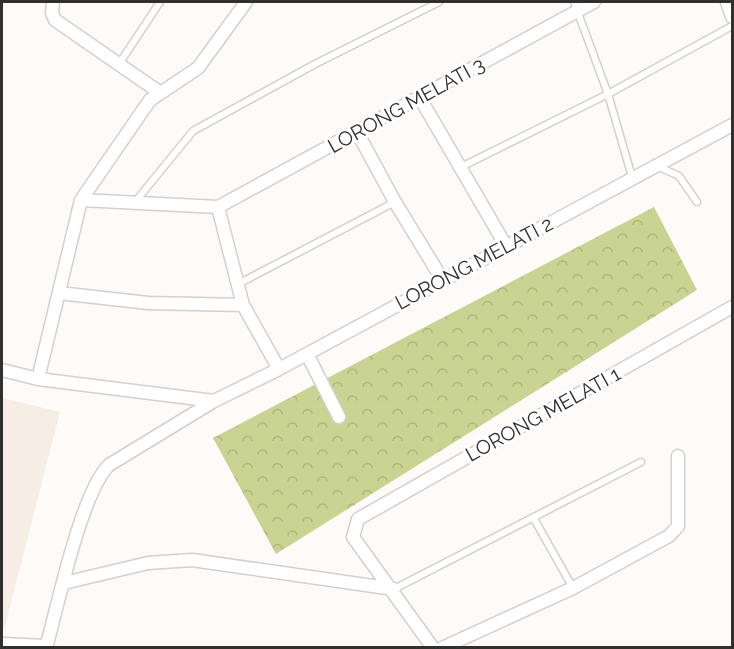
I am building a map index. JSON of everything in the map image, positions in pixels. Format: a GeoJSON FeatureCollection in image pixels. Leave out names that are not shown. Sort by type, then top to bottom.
{"type":"FeatureCollection","features":[{"type":"Feature","properties":{"kind":"street"},"geometry":{"type":"LineString","coordinates":[[53,2],[52,13],[55,20],[159,92]]}},
{"type":"Feature","properties":{"kind":"street"},"geometry":{"type":"LineString","coordinates":[[38,379],[81,200],[150,100],[198,68],[246,2]]}},
{"type":"Feature","properties":{"kind":"street","name":"LORONG MELATI 3"},"geometry":{"type":"LineString","coordinates":[[218,207],[420,98],[575,6],[594,2]]}},
{"type":"Feature","properties":{"kind":"street"},"geometry":{"type":"LineString","coordinates":[[727,2],[732,17]]}},
{"type":"Feature","properties":{"kind":"street"},"geometry":{"type":"LineString","coordinates":[[420,98],[459,169],[506,246]]}},
{"type":"Feature","properties":{"kind":"street","name":"LORONG MELATI 2"},"geometry":{"type":"LineString","coordinates":[[46,647],[87,503],[99,475],[109,465],[214,400],[279,369],[442,279],[732,125]]}},
{"type":"Feature","properties":{"kind":"street"},"geometry":{"type":"LineString","coordinates":[[357,132],[395,202],[442,279]]}},
{"type":"Feature","properties":{"kind":"street"},"geometry":{"type":"LineString","coordinates":[[81,200],[218,207],[243,305],[279,369]]}},
{"type":"Feature","properties":{"kind":"street"},"geometry":{"type":"LineString","coordinates":[[59,293],[148,303],[243,305]]}},
{"type":"Feature","properties":{"kind":"street","name":"LORONG MELATI 1"},"geometry":{"type":"LineString","coordinates":[[394,589],[353,537],[355,522],[732,307]]}},
{"type":"Feature","properties":{"kind":"street"},"geometry":{"type":"LineString","coordinates":[[307,354],[339,417]]}},
{"type":"Feature","properties":{"kind":"street"},"geometry":{"type":"LineString","coordinates":[[2,370],[38,379],[214,400]]}},
{"type":"Feature","properties":{"kind":"street"},"geometry":{"type":"LineString","coordinates":[[442,648],[573,588],[669,536],[678,526],[678,456]]}},
{"type":"Feature","properties":{"kind":"street"},"geometry":{"type":"LineString","coordinates":[[64,583],[148,563],[192,560],[338,583],[394,589],[433,648]]}},
{"type":"Feature","properties":{"kind":"street"},"geometry":{"type":"LineString","coordinates":[[2,644],[46,647]]}},
{"type":"Feature","properties":{"kind":"lane"},"geometry":{"type":"LineString","coordinates":[[119,64],[160,2]]}},
{"type":"Feature","properties":{"kind":"lane"},"geometry":{"type":"LineString","coordinates":[[134,203],[193,131],[315,64],[439,2]]}},
{"type":"Feature","properties":{"kind":"lane"},"geometry":{"type":"LineString","coordinates":[[575,6],[608,94],[632,177]]}},
{"type":"Feature","properties":{"kind":"lane"},"geometry":{"type":"LineString","coordinates":[[459,169],[608,94],[732,26]]}},
{"type":"Feature","properties":{"kind":"lane"},"geometry":{"type":"LineString","coordinates":[[655,165],[679,176],[697,202]]}},
{"type":"Feature","properties":{"kind":"lane"},"geometry":{"type":"LineString","coordinates":[[238,284],[395,202]]}},
{"type":"Feature","properties":{"kind":"lane"},"geometry":{"type":"LineString","coordinates":[[394,589],[642,462]]}},
{"type":"Feature","properties":{"kind":"lane"},"geometry":{"type":"LineString","coordinates":[[533,517],[573,588]]}},
{"type":"Feature","properties":{"kind":"shaded area"},"geometry":{"type":"Polygon","coordinates":[[[2,398],[60,412],[4,630],[2,629],[2,398]]]}},
{"type":"Feature","properties":{"kind":"green space"},"geometry":{"type":"Polygon","coordinates":[[[654,207],[697,290],[276,554],[213,438],[654,207]]]}}]}
